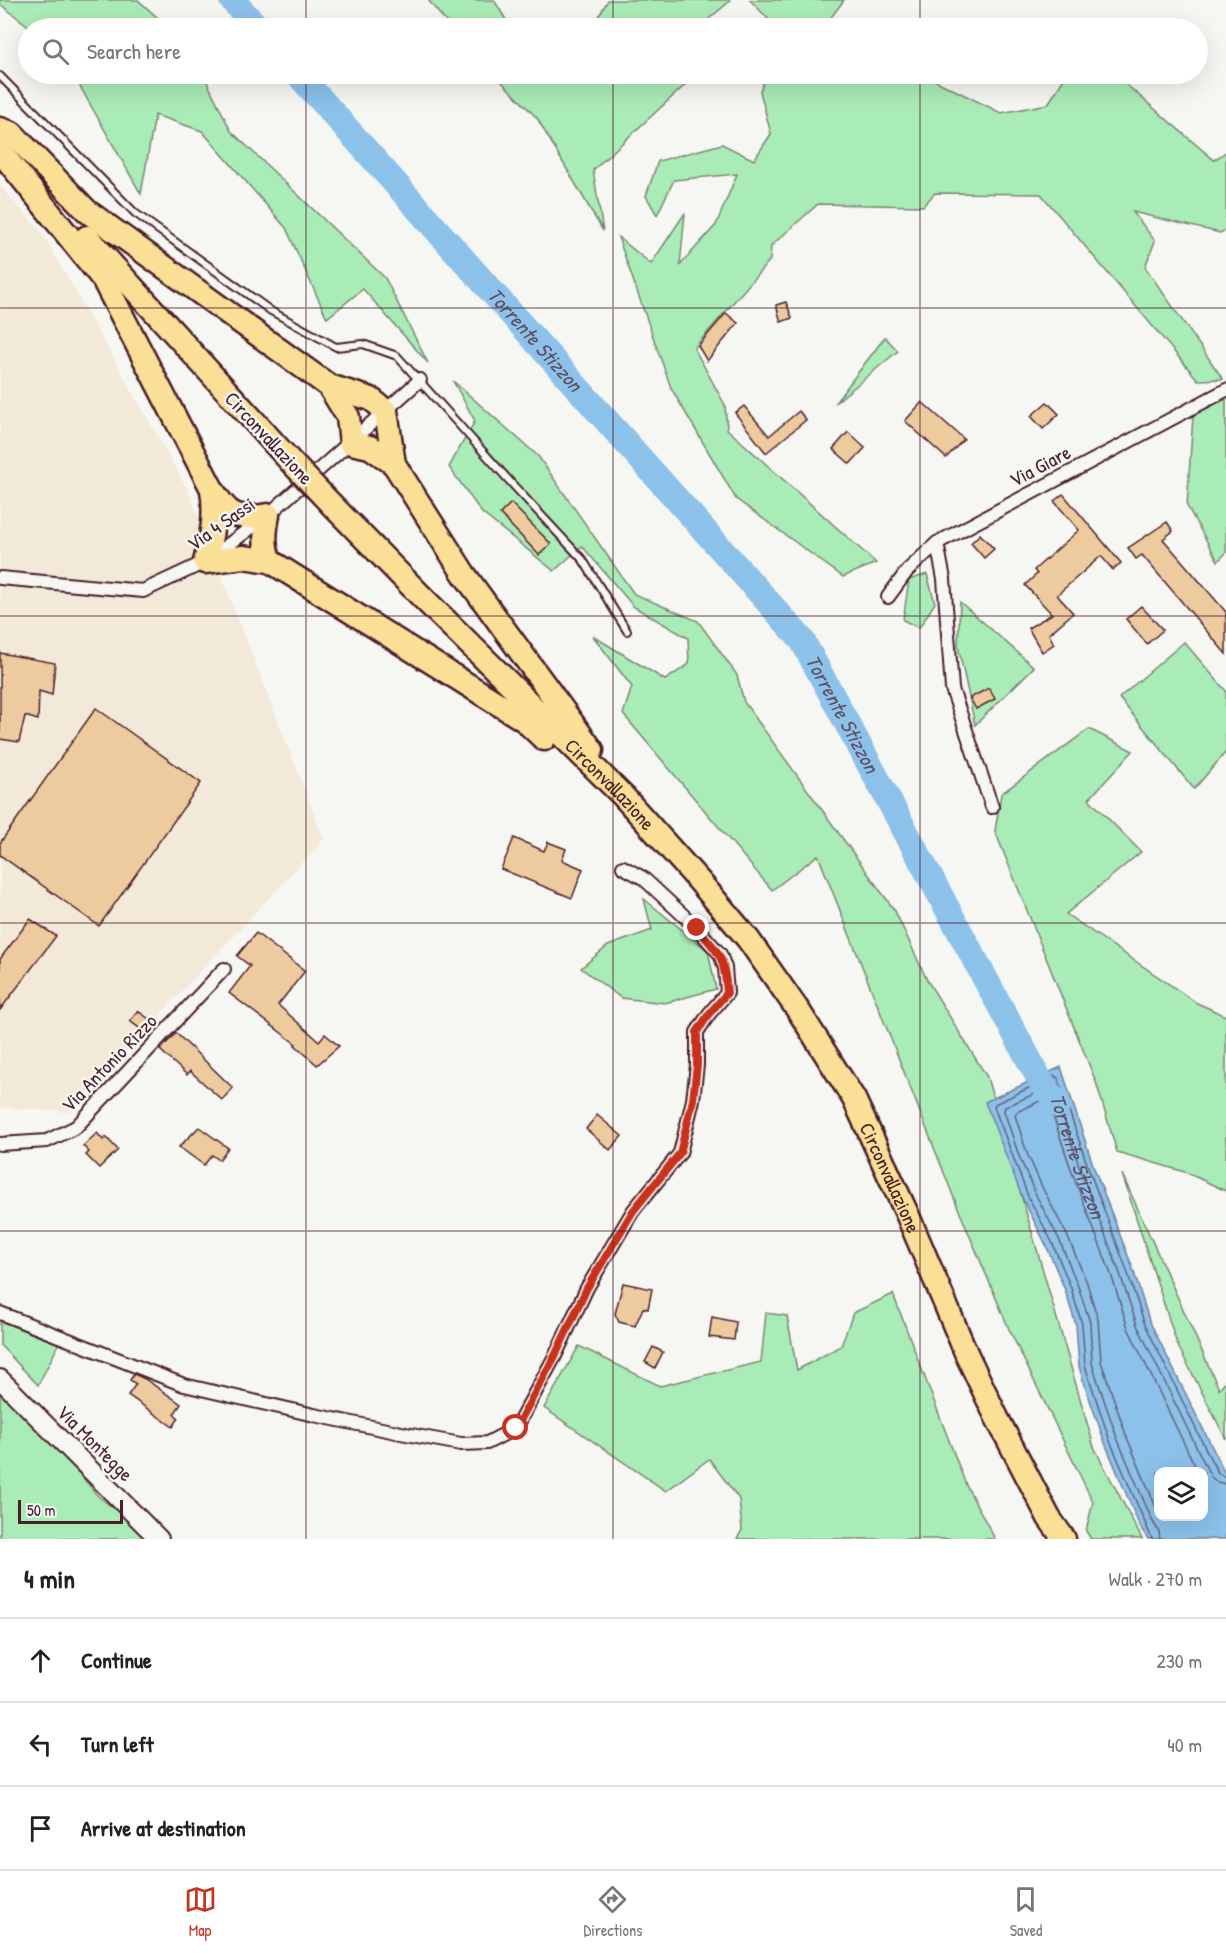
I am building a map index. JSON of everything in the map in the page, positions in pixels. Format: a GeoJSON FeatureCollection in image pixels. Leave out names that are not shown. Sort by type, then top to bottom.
{"type":"FeatureCollection","features":[{"type":"Feature","properties":{"kind":"highway"},"geometry":{"type":"LineString","coordinates":[[0,129],[12,133],[87,211],[329,386],[371,399],[386,411],[394,464]]}},
{"type":"Feature","properties":{"kind":"highway","name":"Circonvallazione"},"geometry":{"type":"LineString","coordinates":[[0,140],[292,463],[425,600],[598,771],[685,865],[748,939],[800,1013],[854,1099],[997,1418],[1049,1518],[1064,1539]]}},
{"type":"Feature","properties":{"kind":"highway"},"geometry":{"type":"LineString","coordinates":[[0,151],[103,279],[222,506],[233,514],[245,518],[268,515],[265,540],[270,561]]}},
{"type":"Feature","properties":{"kind":"highway"},"geometry":{"type":"LineString","coordinates":[[212,489],[214,524],[205,562],[243,557],[270,561],[524,720],[573,767],[598,771],[594,753],[464,574],[394,464],[370,447],[351,443],[348,417],[329,386]]}},
{"type":"Feature","properties":{"kind":"street","name":"Via 4 Sassi"},"geometry":{"type":"LineString","coordinates":[[0,578],[143,591],[205,562],[268,515],[420,380]]}},
{"type":"Feature","properties":{"kind":"street","name":"Via Giare"},"geometry":{"type":"LineString","coordinates":[[888,597],[907,572],[937,543],[1226,390]]}},
{"type":"Feature","properties":{"kind":"street"},"geometry":{"type":"LineString","coordinates":[[937,543],[944,579],[952,689],[992,807]]}},
{"type":"Feature","properties":{"kind":"street"},"geometry":{"type":"LineString","coordinates":[[0,1313],[184,1385],[314,1415],[461,1444],[487,1443],[516,1428],[555,1356],[593,1278],[633,1211],[680,1153],[693,1100],[697,1065],[697,1032],[727,993],[725,968],[720,954],[697,928],[643,878],[623,867]]}},
{"type":"Feature","properties":{"kind":"street","name":"Via Antonio Rizzo"},"geometry":{"type":"LineString","coordinates":[[0,1144],[47,1141],[76,1127],[224,969]]}},
{"type":"Feature","properties":{"kind":"street","name":"Via Montegge"},"geometry":{"type":"LineString","coordinates":[[0,1379],[159,1539]]}},
{"type":"Feature","properties":{"kind":"lane"},"geometry":{"type":"LineString","coordinates":[[0,76],[135,213],[271,311],[336,347],[363,344],[397,356],[583,560],[627,631]]}},
{"type":"Feature","properties":{"kind":"shaded area"},"geometry":{"type":"Polygon","coordinates":[[[0,186],[41,231],[187,488],[324,839],[69,1112],[0,1107],[0,186]]]}},
{"type":"Feature","properties":{"kind":"green space"},"geometry":{"type":"Polygon","coordinates":[[[0,0],[138,0],[158,18],[18,18],[0,4],[0,0]]]}},
{"type":"Feature","properties":{"kind":"green space"},"geometry":{"type":"Polygon","coordinates":[[[428,0],[494,0],[505,18],[443,18],[428,0]]]}},
{"type":"Feature","properties":{"kind":"green space"},"geometry":{"type":"Polygon","coordinates":[[[608,0],[730,1],[710,18],[598,18],[608,0]]]}},
{"type":"Feature","properties":{"kind":"green space"},"geometry":{"type":"Polygon","coordinates":[[[750,0],[844,0],[830,18],[767,18],[750,0]]]}},
{"type":"Feature","properties":{"kind":"green space"},"geometry":{"type":"Polygon","coordinates":[[[79,84],[208,84],[231,131],[385,278],[428,363],[363,289],[327,318],[286,228],[202,131],[155,115],[141,194],[79,84]]]}},
{"type":"Feature","properties":{"kind":"green space"},"geometry":{"type":"Polygon","coordinates":[[[504,84],[686,84],[593,170],[603,231],[537,118],[504,84]]]}},
{"type":"Feature","properties":{"kind":"green space"},"geometry":{"type":"Polygon","coordinates":[[[763,84],[942,84],[1001,113],[1048,104],[1061,84],[1126,84],[1214,160],[1226,152],[1226,230],[1220,233],[1133,212],[1155,241],[1145,267],[1223,379],[1198,380],[1041,194],[935,193],[923,206],[818,204],[771,246],[770,260],[694,348],[725,405],[727,429],[876,563],[843,577],[736,499],[671,388],[618,237],[651,264],[685,213],[680,265],[716,225],[737,174],[674,180],[657,215],[646,196],[658,161],[722,144],[754,160],[771,134],[760,91],[763,84]]]}},
{"type":"Feature","properties":{"kind":"green space"},"geometry":{"type":"Polygon","coordinates":[[[885,337],[898,351],[835,403],[885,337]]]}},
{"type":"Feature","properties":{"kind":"green space"},"geometry":{"type":"Polygon","coordinates":[[[453,381],[538,456],[634,594],[698,621],[737,675],[744,702],[895,911],[927,980],[987,1077],[1094,1447],[1142,1539],[1091,1539],[1086,1531],[1093,1502],[1009,1329],[956,1203],[818,855],[772,890],[623,714],[632,687],[593,636],[665,680],[689,664],[688,638],[634,607],[582,546],[554,571],[482,513],[449,467],[475,421],[453,381]]]}},
{"type":"Feature","properties":{"kind":"green space"},"geometry":{"type":"Polygon","coordinates":[[[1226,399],[1226,553],[1218,561],[1187,506],[1193,415],[1226,399]]]}},
{"type":"Feature","properties":{"kind":"green space"},"geometry":{"type":"Polygon","coordinates":[[[927,574],[935,603],[919,628],[903,620],[909,580],[927,574]]]}},
{"type":"Feature","properties":{"kind":"green space"},"geometry":{"type":"Polygon","coordinates":[[[960,602],[1034,667],[975,725],[958,646],[960,602]]]}},
{"type":"Feature","properties":{"kind":"green space"},"geometry":{"type":"Polygon","coordinates":[[[1184,642],[1226,691],[1226,752],[1194,789],[1119,698],[1184,642]]]}},
{"type":"Feature","properties":{"kind":"green space"},"geometry":{"type":"Polygon","coordinates":[[[1089,729],[1133,751],[1089,799],[1141,852],[1066,914],[1197,1003],[1226,1016],[1226,1191],[1185,1172],[1117,1152],[1096,1082],[995,831],[1001,794],[1089,729]]]}},
{"type":"Feature","properties":{"kind":"green space"},"geometry":{"type":"Polygon","coordinates":[[[644,899],[708,951],[716,989],[665,1003],[621,998],[581,968],[608,946],[652,930],[644,899]]]}},
{"type":"Feature","properties":{"kind":"green space"},"geometry":{"type":"Polygon","coordinates":[[[1122,1174],[1219,1389],[1226,1380],[1226,1439],[1177,1344],[1122,1174]]]}},
{"type":"Feature","properties":{"kind":"green space"},"geometry":{"type":"Polygon","coordinates":[[[893,1294],[966,1485],[995,1539],[737,1539],[742,1530],[739,1499],[709,1459],[666,1491],[544,1408],[579,1346],[660,1386],[761,1362],[766,1313],[787,1316],[797,1370],[841,1346],[853,1313],[893,1294]]]}},
{"type":"Feature","properties":{"kind":"green space"},"geometry":{"type":"Polygon","coordinates":[[[0,1321],[59,1344],[38,1385],[0,1345],[0,1321]]]}},
{"type":"Feature","properties":{"kind":"green space"},"geometry":{"type":"Polygon","coordinates":[[[0,1379],[98,1496],[153,1539],[0,1539],[0,1379]]]}},
{"type":"Feature","properties":{"kind":"water"},"geometry":{"type":"Polygon","coordinates":[[[1061,1067],[1094,1168],[1132,1266],[1149,1320],[1226,1475],[1226,1539],[1148,1539],[1140,1527],[1105,1443],[1082,1377],[1076,1325],[1065,1290],[1023,1199],[985,1102],[1061,1067]]]}},
{"type":"Feature","properties":{"kind":"building"},"geometry":{"type":"Polygon","coordinates":[[[786,302],[792,318],[781,322],[776,305],[786,302]]]}},
{"type":"Feature","properties":{"kind":"building"},"geometry":{"type":"Polygon","coordinates":[[[726,313],[738,323],[707,361],[698,346],[726,313]]]}},
{"type":"Feature","properties":{"kind":"building"},"geometry":{"type":"Polygon","coordinates":[[[922,402],[964,439],[946,458],[905,421],[922,402]]]}},
{"type":"Feature","properties":{"kind":"building"},"geometry":{"type":"Polygon","coordinates":[[[1047,402],[1059,414],[1043,429],[1031,416],[1047,402]]]}},
{"type":"Feature","properties":{"kind":"building"},"geometry":{"type":"Polygon","coordinates":[[[744,406],[769,436],[799,411],[806,420],[766,453],[735,413],[744,406]]]}},
{"type":"Feature","properties":{"kind":"building"},"geometry":{"type":"Polygon","coordinates":[[[848,432],[865,448],[850,464],[833,449],[848,432]]]}},
{"type":"Feature","properties":{"kind":"building"},"geometry":{"type":"Polygon","coordinates":[[[1063,494],[1121,563],[1113,570],[1101,556],[1057,595],[1073,613],[1049,634],[1054,644],[1042,652],[1028,628],[1052,614],[1025,585],[1037,574],[1034,570],[1079,530],[1054,501],[1063,494]]]}},
{"type":"Feature","properties":{"kind":"building"},"geometry":{"type":"Polygon","coordinates":[[[511,503],[551,544],[539,555],[500,514],[511,503]]]}},
{"type":"Feature","properties":{"kind":"building"},"geometry":{"type":"Polygon","coordinates":[[[1167,522],[1173,531],[1163,539],[1226,612],[1226,654],[1142,555],[1136,559],[1128,548],[1167,522]]]}},
{"type":"Feature","properties":{"kind":"building"},"geometry":{"type":"Polygon","coordinates":[[[980,534],[994,549],[984,558],[971,543],[980,534]]]}},
{"type":"Feature","properties":{"kind":"building"},"geometry":{"type":"Polygon","coordinates":[[[1141,606],[1163,630],[1147,644],[1126,619],[1141,606]]]}},
{"type":"Feature","properties":{"kind":"building"},"geometry":{"type":"Polygon","coordinates":[[[0,653],[55,663],[52,695],[39,691],[38,720],[25,716],[19,742],[0,739],[0,653]]]}},
{"type":"Feature","properties":{"kind":"building"},"geometry":{"type":"Polygon","coordinates":[[[989,688],[995,699],[976,709],[970,698],[989,688]]]}},
{"type":"Feature","properties":{"kind":"building"},"geometry":{"type":"Polygon","coordinates":[[[96,708],[201,783],[99,926],[0,855],[0,843],[96,708]]]}},
{"type":"Feature","properties":{"kind":"building"},"geometry":{"type":"Polygon","coordinates":[[[514,838],[544,851],[548,842],[566,849],[562,860],[583,869],[572,898],[501,869],[514,838]]]}},
{"type":"Feature","properties":{"kind":"building"},"geometry":{"type":"Polygon","coordinates":[[[30,919],[56,936],[0,1010],[0,959],[30,919]]]}},
{"type":"Feature","properties":{"kind":"building"},"geometry":{"type":"Polygon","coordinates":[[[256,933],[305,971],[278,1005],[319,1041],[325,1034],[339,1046],[317,1065],[296,1044],[229,993],[250,966],[237,956],[256,933]]]}},
{"type":"Feature","properties":{"kind":"building"},"geometry":{"type":"Polygon","coordinates":[[[138,1011],[159,1026],[150,1036],[130,1021],[138,1011]]]}},
{"type":"Feature","properties":{"kind":"building"},"geometry":{"type":"Polygon","coordinates":[[[176,1033],[233,1088],[222,1100],[190,1071],[187,1075],[160,1050],[176,1033]]]}},
{"type":"Feature","properties":{"kind":"building"},"geometry":{"type":"Polygon","coordinates":[[[597,1115],[622,1136],[610,1150],[586,1129],[597,1115]]]}},
{"type":"Feature","properties":{"kind":"building"},"geometry":{"type":"Polygon","coordinates":[[[199,1127],[228,1148],[219,1160],[212,1155],[204,1165],[179,1147],[199,1127]]]}},
{"type":"Feature","properties":{"kind":"building"},"geometry":{"type":"Polygon","coordinates":[[[97,1133],[103,1140],[106,1137],[118,1150],[99,1168],[86,1155],[89,1152],[83,1146],[97,1133]]]}},
{"type":"Feature","properties":{"kind":"building"},"geometry":{"type":"Polygon","coordinates":[[[623,1283],[652,1289],[648,1309],[643,1308],[635,1326],[619,1322],[615,1314],[623,1283]]]}},
{"type":"Feature","properties":{"kind":"building"},"geometry":{"type":"Polygon","coordinates":[[[712,1317],[736,1322],[734,1340],[709,1337],[712,1317]]]}},
{"type":"Feature","properties":{"kind":"building"},"geometry":{"type":"Polygon","coordinates":[[[653,1347],[663,1352],[655,1368],[645,1362],[653,1347]]]}},
{"type":"Feature","properties":{"kind":"building"},"geometry":{"type":"Polygon","coordinates":[[[134,1374],[181,1404],[174,1414],[179,1418],[173,1427],[128,1395],[136,1384],[130,1380],[134,1374]]]}},
{"type":"Feature","properties":{"kind":"waterway","name":"Torrente Stizzon"},"geometry":{"type":"LineString","coordinates":[[232,0],[249,18]]}},
{"type":"Feature","properties":{"kind":"waterway","name":"Torrente Stizzon"},"geometry":{"type":"LineString","coordinates":[[307,84],[802,640],[1040,1080],[1058,1105]]}},
{"type":"Feature","properties":{"kind":"route"},"geometry":{"type":"LineString","coordinates":[[516,1428],[555,1356],[587,1288],[633,1211],[680,1153],[693,1100],[697,1065],[697,1032],[727,993],[725,968],[720,954],[697,928]]}}]}
